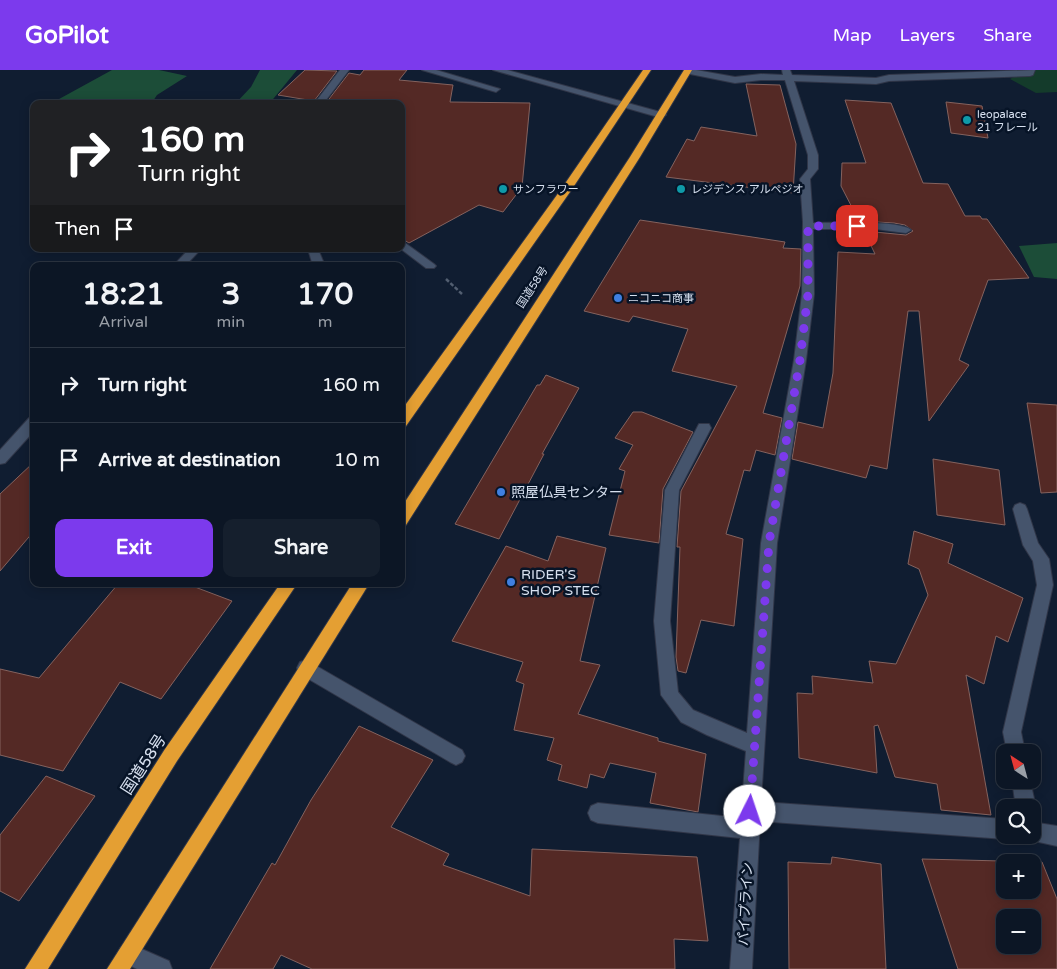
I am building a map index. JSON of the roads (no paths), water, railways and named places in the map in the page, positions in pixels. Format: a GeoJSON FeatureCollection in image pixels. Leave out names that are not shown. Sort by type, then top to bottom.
{"type":"FeatureCollection","features":[{"type":"Feature","properties":{"kind":"highway"},"geometry":{"type":"LineString","coordinates":[[405,416],[566,190],[647,70]]}},
{"type":"Feature","properties":{"kind":"highway","name":"国道58号"},"geometry":{"type":"LineString","coordinates":[[405,515],[688,70]]}},
{"type":"Feature","properties":{"kind":"highway","name":"国道58号"},"geometry":{"type":"LineString","coordinates":[[36,969],[171,755],[287,587]]}},
{"type":"Feature","properties":{"kind":"highway"},"geometry":{"type":"LineString","coordinates":[[123,961],[306,668],[359,587]]}},
{"type":"Feature","properties":{"kind":"street"},"geometry":{"type":"LineString","coordinates":[[321,100],[345,70]]}},
{"type":"Feature","properties":{"kind":"street"},"geometry":{"type":"LineString","coordinates":[[426,70],[496,90]]}},
{"type":"Feature","properties":{"kind":"street"},"geometry":{"type":"LineString","coordinates":[[497,70],[661,115]]}},
{"type":"Feature","properties":{"kind":"street"},"geometry":{"type":"LineString","coordinates":[[688,70],[735,80],[787,74],[876,81],[889,78],[1030,73],[1031,70]]}},
{"type":"Feature","properties":{"kind":"street","name":"パイプライン"},"geometry":{"type":"LineString","coordinates":[[742,969],[769,543],[800,360],[808,294],[808,226],[805,179],[813,169],[813,155],[787,74]]}},
{"type":"Feature","properties":{"kind":"street"},"geometry":{"type":"LineString","coordinates":[[808,226],[875,226],[906,230]]}},
{"type":"Feature","properties":{"kind":"street"},"geometry":{"type":"LineString","coordinates":[[405,246],[430,266]]}},
{"type":"Feature","properties":{"kind":"street"},"geometry":{"type":"LineString","coordinates":[[183,262],[192,252]]}},
{"type":"Feature","properties":{"kind":"street"},"geometry":{"type":"LineString","coordinates":[[0,459],[30,426]]}},
{"type":"Feature","properties":{"kind":"street"},"geometry":{"type":"LineString","coordinates":[[704,428],[672,490],[662,621],[670,695],[686,716],[712,729],[755,745]]}},
{"type":"Feature","properties":{"kind":"street"},"geometry":{"type":"LineString","coordinates":[[1014,744],[1012,732],[1044,585],[1040,559],[1031,545],[1020,510]]}},
{"type":"Feature","properties":{"kind":"street"},"geometry":{"type":"LineString","coordinates":[[306,668],[456,756]]}},
{"type":"Feature","properties":{"kind":"street"},"geometry":{"type":"LineString","coordinates":[[598,813],[996,829]]}},
{"type":"Feature","properties":{"kind":"street"},"geometry":{"type":"LineString","coordinates":[[1041,833],[1057,836]]}},
{"type":"Feature","properties":{"kind":"street"},"geometry":{"type":"LineString","coordinates":[[123,961],[161,969]]}},
{"type":"Feature","properties":{"kind":"place","name":"leopalace 21 フレール"},"geometry":{"type":"Point","coordinates":[967,120]}},
{"type":"Feature","properties":{"kind":"place","name":"サンフラワー"},"geometry":{"type":"Point","coordinates":[503,189]}},
{"type":"Feature","properties":{"kind":"place","name":"レジデンス アルペジオ"},"geometry":{"type":"Point","coordinates":[681,189]}},
{"type":"Feature","properties":{"kind":"place","name":"ニコニコ商事"},"geometry":{"type":"Point","coordinates":[618,298]}},
{"type":"Feature","properties":{"kind":"place","name":"照屋仏具センター"},"geometry":{"type":"Point","coordinates":[501,492]}},
{"type":"Feature","properties":{"kind":"place","name":"RIDER'S SHOP STEC"},"geometry":{"type":"Point","coordinates":[511,582]}}]}
